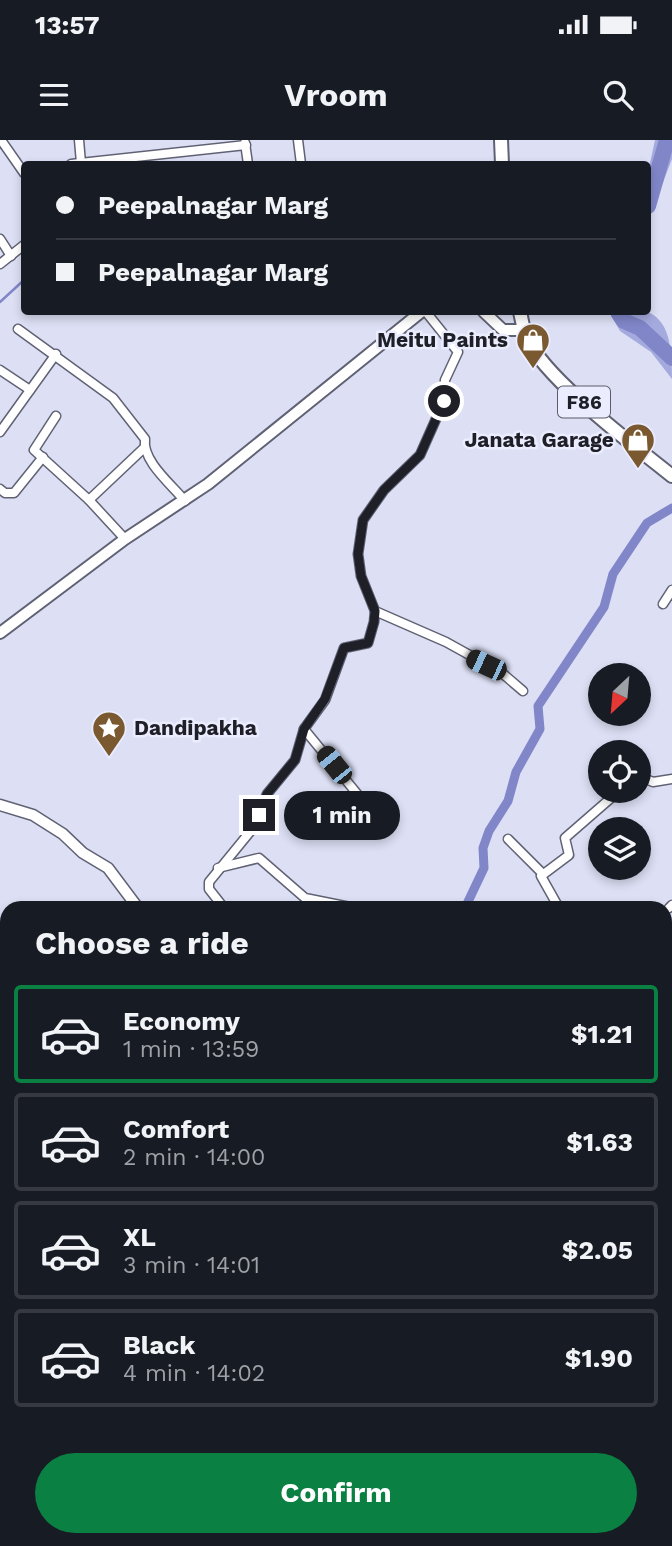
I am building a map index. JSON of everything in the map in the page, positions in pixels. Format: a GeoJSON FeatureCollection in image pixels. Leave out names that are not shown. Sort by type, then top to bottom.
{"type":"FeatureCollection","features":[{"type":"Feature","properties":{"kind":"main road"},"geometry":{"type":"LineString","coordinates":[[501,140],[502,161]]}},
{"type":"Feature","properties":{"kind":"main road"},"geometry":{"type":"LineString","coordinates":[[0,633],[125,539],[185,501],[420,315]]}},
{"type":"Feature","properties":{"kind":"main road"},"geometry":{"type":"LineString","coordinates":[[487,315],[507,332],[524,330]]}},
{"type":"Feature","properties":{"kind":"main road","name":"F86"},"geometry":{"type":"LineString","coordinates":[[521,315],[531,346],[563,383],[672,476]]}},
{"type":"Feature","properties":{"kind":"street"},"geometry":{"type":"LineString","coordinates":[[1,140],[21,167]]}},
{"type":"Feature","properties":{"kind":"street"},"geometry":{"type":"LineString","coordinates":[[79,140],[81,161]]}},
{"type":"Feature","properties":{"kind":"street"},"geometry":{"type":"LineString","coordinates":[[183,140],[185,152]]}},
{"type":"Feature","properties":{"kind":"street"},"geometry":{"type":"LineString","coordinates":[[298,140],[301,161]]}},
{"type":"Feature","properties":{"kind":"street"},"geometry":{"type":"LineString","coordinates":[[100,161],[245,143],[248,161]]}},
{"type":"Feature","properties":{"kind":"street"},"geometry":{"type":"LineString","coordinates":[[0,239],[11,256]]}},
{"type":"Feature","properties":{"kind":"street"},"geometry":{"type":"LineString","coordinates":[[0,264],[21,248]]}},
{"type":"Feature","properties":{"kind":"street"},"geometry":{"type":"LineString","coordinates":[[218,901],[209,889],[209,882],[218,867],[254,827],[267,794],[290,768],[304,729],[325,699],[344,648],[368,643],[375,611],[361,576],[359,544],[363,520],[384,490],[420,455],[444,401],[444,380],[458,352],[427,315]]}},
{"type":"Feature","properties":{"kind":"street"},"geometry":{"type":"LineString","coordinates":[[18,329],[113,398],[145,439],[144,448],[89,500]]}},
{"type":"Feature","properties":{"kind":"street"},"geometry":{"type":"LineString","coordinates":[[0,432],[55,354]]}},
{"type":"Feature","properties":{"kind":"street"},"geometry":{"type":"LineString","coordinates":[[0,370],[30,390]]}},
{"type":"Feature","properties":{"kind":"street"},"geometry":{"type":"LineString","coordinates":[[56,416],[34,450],[89,500],[125,539]]}},
{"type":"Feature","properties":{"kind":"street"},"geometry":{"type":"LineString","coordinates":[[144,448],[185,501]]}},
{"type":"Feature","properties":{"kind":"street"},"geometry":{"type":"LineString","coordinates":[[0,489],[5,494],[14,493],[43,457]]}},
{"type":"Feature","properties":{"kind":"street"},"geometry":{"type":"LineString","coordinates":[[663,604],[672,590]]}},
{"type":"Feature","properties":{"kind":"street"},"geometry":{"type":"LineString","coordinates":[[375,611],[446,642],[502,673],[523,691]]}},
{"type":"Feature","properties":{"kind":"street"},"geometry":{"type":"LineString","coordinates":[[304,729],[363,801]]}},
{"type":"Feature","properties":{"kind":"street"},"geometry":{"type":"LineString","coordinates":[[651,781],[672,779]]}},
{"type":"Feature","properties":{"kind":"street"},"geometry":{"type":"LineString","coordinates":[[555,901],[542,880],[543,874],[569,855],[565,838],[605,803]]}},
{"type":"Feature","properties":{"kind":"street"},"geometry":{"type":"LineString","coordinates":[[0,805],[33,816],[56,828],[83,853],[108,868],[133,901]]}},
{"type":"Feature","properties":{"kind":"street"},"geometry":{"type":"LineString","coordinates":[[508,839],[543,874]]}},
{"type":"Feature","properties":{"kind":"street"},"geometry":{"type":"LineString","coordinates":[[218,867],[259,858],[305,898],[316,901]]}},
{"type":"Feature","properties":{"kind":"shaded area"},"geometry":{"type":"Polygon","coordinates":[[[655,140],[672,140],[672,159],[651,213],[651,161],[655,140]]]}},
{"type":"Feature","properties":{"kind":"shaded area"},"geometry":{"type":"Polygon","coordinates":[[[651,314],[656,317],[662,323],[669,341],[672,379],[651,352],[620,331],[611,315],[651,314]]]}},
{"type":"Feature","properties":{"kind":"waterway"},"geometry":{"type":"LineString","coordinates":[[651,196],[667,140]]}},
{"type":"Feature","properties":{"kind":"waterway"},"geometry":{"type":"LineString","coordinates":[[0,302],[21,283]]}},
{"type":"Feature","properties":{"kind":"waterway"},"geometry":{"type":"LineString","coordinates":[[620,315],[624,321],[640,328],[672,358]]}},
{"type":"Feature","properties":{"kind":"waterway"},"geometry":{"type":"LineString","coordinates":[[468,901],[484,868],[483,848],[489,831],[508,801],[516,772],[540,729],[538,706],[604,607],[613,574],[647,523],[672,508]]}},
{"type":"Feature","properties":{"kind":"place","name":"Meitu Paints"},"geometry":{"type":"Point","coordinates":[533,370]}},
{"type":"Feature","properties":{"kind":"place","name":"Janata Garage"},"geometry":{"type":"Point","coordinates":[638,470]}},
{"type":"Feature","properties":{"kind":"place","name":"Dandipakha"},"geometry":{"type":"Point","coordinates":[109,758]}},
{"type":"Feature","properties":{"kind":"route"},"geometry":{"type":"LineString","coordinates":[[259,815],[267,794],[295,760],[304,729],[322,706],[344,648],[363,645],[371,638],[375,611],[361,576],[358,554],[363,520],[384,490],[413,465],[420,455],[444,401]]}}]}
